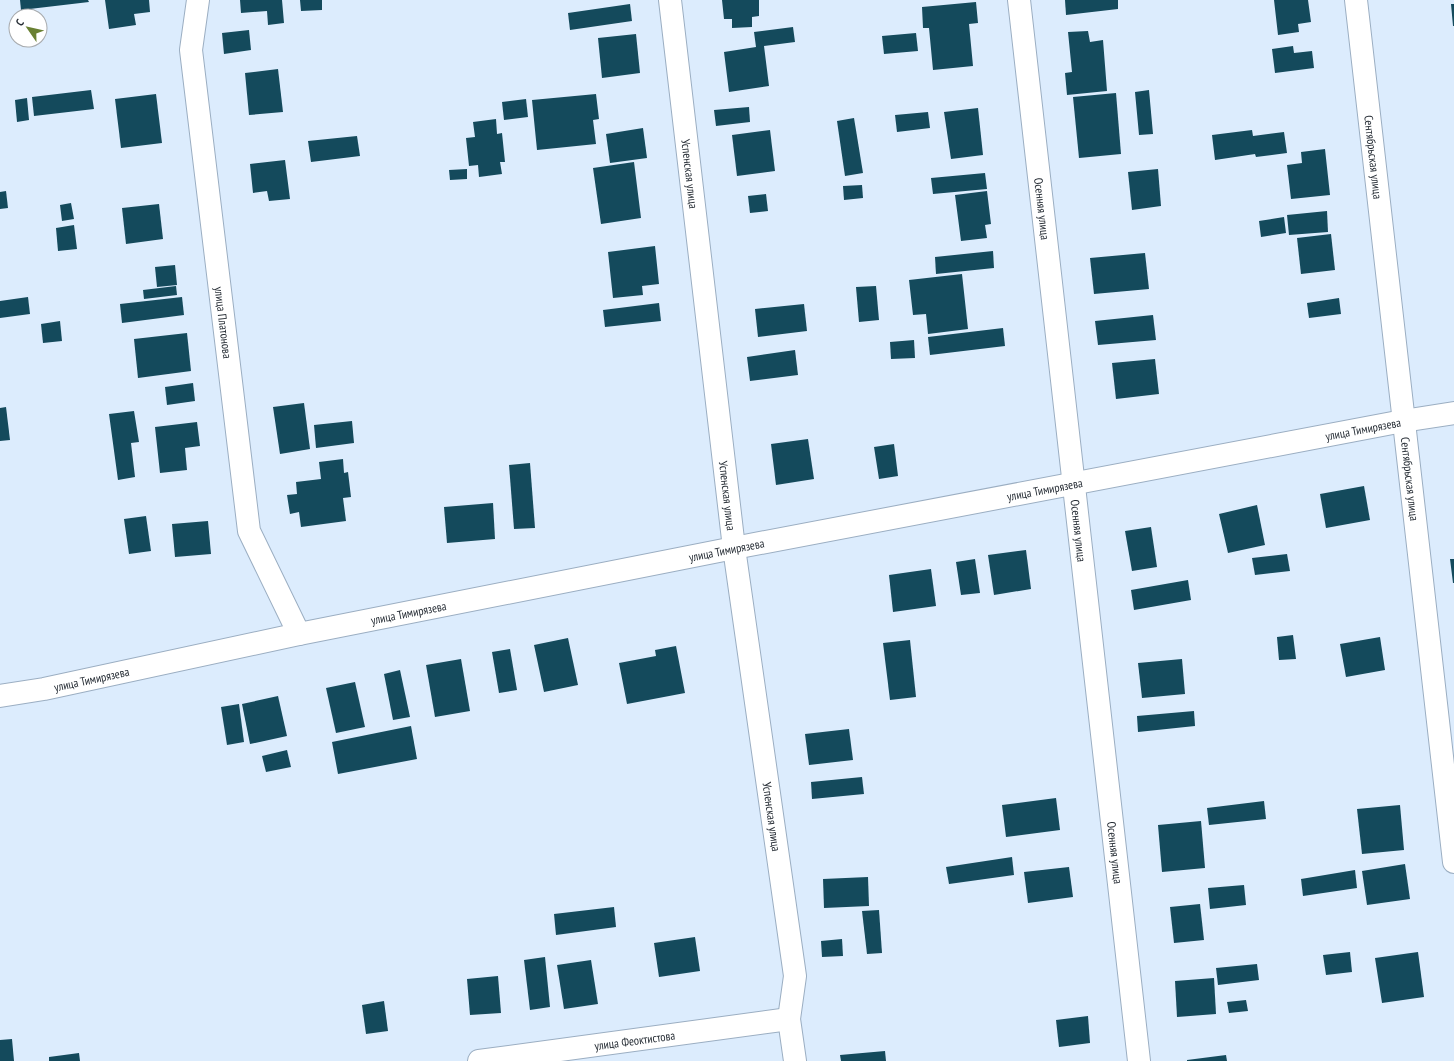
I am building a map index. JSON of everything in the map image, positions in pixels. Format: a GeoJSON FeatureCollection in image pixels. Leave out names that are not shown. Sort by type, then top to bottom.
{"type":"FeatureCollection","features":[{"type":"Feature","properties":{"kind":"street","name":"улица Платонова"},"geometry":{"type":"LineString","coordinates":[[198,0],[191,50],[249,532],[299,634]]}},
{"type":"Feature","properties":{"kind":"street","name":"Успенская улица"},"geometry":{"type":"LineString","coordinates":[[670,0],[734,548],[795,976],[790,1019],[796,1061]]}},
{"type":"Feature","properties":{"kind":"street","name":"Осенняя улица"},"geometry":{"type":"LineString","coordinates":[[1020,0],[1075,483],[1138,1061]]}},
{"type":"Feature","properties":{"kind":"street","name":"Сентябрьская улица"},"geometry":{"type":"LineString","coordinates":[[1356,0],[1454,862]]}},
{"type":"Feature","properties":{"kind":"street","name":"улица Тимирязева"},"geometry":{"type":"LineString","coordinates":[[0,696],[44,689],[299,634],[734,548],[1404,421],[1454,413]]}},
{"type":"Feature","properties":{"kind":"street","name":"улица Феоктистова"},"geometry":{"type":"LineString","coordinates":[[479,1061],[790,1019]]}},
{"type":"Feature","properties":{"kind":"building"},"geometry":{"type":"Polygon","coordinates":[[[20,0],[88,0],[89,2],[38,8],[21,8],[20,0]]]}},
{"type":"Feature","properties":{"kind":"building"},"geometry":{"type":"Polygon","coordinates":[[[105,0],[149,0],[150,12],[134,14],[136,25],[109,29],[105,0]]]}},
{"type":"Feature","properties":{"kind":"building"},"geometry":{"type":"Polygon","coordinates":[[[240,0],[282,0],[284,23],[268,25],[267,11],[241,13],[240,0]]]}},
{"type":"Feature","properties":{"kind":"building"},"geometry":{"type":"Polygon","coordinates":[[[300,0],[322,0],[322,10],[301,11],[300,0]]]}},
{"type":"Feature","properties":{"kind":"building"},"geometry":{"type":"Polygon","coordinates":[[[722,0],[759,0],[759,16],[752,17],[752,27],[732,28],[732,19],[724,19],[722,0]]]}},
{"type":"Feature","properties":{"kind":"building"},"geometry":{"type":"Polygon","coordinates":[[[1065,0],[1118,0],[1118,9],[1066,15],[1065,0]]]}},
{"type":"Feature","properties":{"kind":"building"},"geometry":{"type":"Polygon","coordinates":[[[1274,0],[1308,0],[1311,22],[1298,24],[1299,32],[1278,35],[1274,0]]]}},
{"type":"Feature","properties":{"kind":"building"},"geometry":{"type":"Polygon","coordinates":[[[976,2],[978,23],[969,24],[973,66],[933,70],[929,28],[923,28],[922,7],[976,2]]]}},
{"type":"Feature","properties":{"kind":"building"},"geometry":{"type":"Polygon","coordinates":[[[630,4],[632,21],[570,30],[568,13],[630,4]]]}},
{"type":"Feature","properties":{"kind":"building"},"geometry":{"type":"Polygon","coordinates":[[[1451,4],[1454,4],[1454,26],[1453,26],[1451,4]]]}},
{"type":"Feature","properties":{"kind":"building"},"geometry":{"type":"Polygon","coordinates":[[[793,27],[795,42],[764,46],[769,86],[729,92],[724,52],[756,47],[754,32],[793,27]]]}},
{"type":"Feature","properties":{"kind":"building"},"geometry":{"type":"Polygon","coordinates":[[[249,30],[251,50],[224,54],[222,33],[249,30]]]}},
{"type":"Feature","properties":{"kind":"building"},"geometry":{"type":"Polygon","coordinates":[[[1088,31],[1090,42],[1103,40],[1107,91],[1067,95],[1065,73],[1072,72],[1068,32],[1088,31]]]}},
{"type":"Feature","properties":{"kind":"building"},"geometry":{"type":"Polygon","coordinates":[[[916,33],[918,51],[884,54],[882,36],[916,33]]]}},
{"type":"Feature","properties":{"kind":"building"},"geometry":{"type":"Polygon","coordinates":[[[636,34],[640,73],[602,78],[598,38],[636,34]]]}},
{"type":"Feature","properties":{"kind":"building"},"geometry":{"type":"Polygon","coordinates":[[[1293,46],[1294,53],[1312,51],[1314,68],[1275,73],[1272,49],[1293,46]]]}},
{"type":"Feature","properties":{"kind":"building"},"geometry":{"type":"Polygon","coordinates":[[[278,69],[283,112],[249,115],[245,73],[278,69]]]}},
{"type":"Feature","properties":{"kind":"building"},"geometry":{"type":"Polygon","coordinates":[[[91,90],[94,109],[34,116],[32,97],[91,90]]]}},
{"type":"Feature","properties":{"kind":"building"},"geometry":{"type":"Polygon","coordinates":[[[1149,90],[1153,134],[1139,135],[1135,92],[1149,90]]]}},
{"type":"Feature","properties":{"kind":"building"},"geometry":{"type":"Polygon","coordinates":[[[1116,93],[1121,154],[1079,158],[1073,97],[1116,93]]]}},
{"type":"Feature","properties":{"kind":"building"},"geometry":{"type":"Polygon","coordinates":[[[156,94],[162,143],[121,148],[115,99],[156,94]]]}},
{"type":"Feature","properties":{"kind":"building"},"geometry":{"type":"Polygon","coordinates":[[[596,94],[599,119],[593,120],[596,144],[537,150],[532,100],[596,94]]]}},
{"type":"Feature","properties":{"kind":"building"},"geometry":{"type":"Polygon","coordinates":[[[27,98],[29,120],[17,122],[15,100],[27,98]]]}},
{"type":"Feature","properties":{"kind":"building"},"geometry":{"type":"Polygon","coordinates":[[[526,99],[528,117],[504,120],[502,102],[526,99]]]}},
{"type":"Feature","properties":{"kind":"building"},"geometry":{"type":"Polygon","coordinates":[[[749,107],[750,122],[716,126],[714,110],[749,107]]]}},
{"type":"Feature","properties":{"kind":"building"},"geometry":{"type":"Polygon","coordinates":[[[978,108],[983,155],[951,159],[944,112],[978,108]]]}},
{"type":"Feature","properties":{"kind":"building"},"geometry":{"type":"Polygon","coordinates":[[[928,112],[930,128],[897,132],[895,115],[928,112]]]}},
{"type":"Feature","properties":{"kind":"building"},"geometry":{"type":"Polygon","coordinates":[[[854,118],[863,173],[845,176],[837,121],[854,118]]]}},
{"type":"Feature","properties":{"kind":"building"},"geometry":{"type":"Polygon","coordinates":[[[496,119],[497,134],[502,133],[505,162],[500,162],[502,174],[479,177],[478,165],[469,166],[466,138],[475,137],[473,122],[496,119]]]}},
{"type":"Feature","properties":{"kind":"building"},"geometry":{"type":"Polygon","coordinates":[[[643,128],[647,158],[610,163],[606,134],[643,128]]]}},
{"type":"Feature","properties":{"kind":"building"},"geometry":{"type":"Polygon","coordinates":[[[770,130],[775,171],[737,176],[732,135],[770,130]]]}},
{"type":"Feature","properties":{"kind":"building"},"geometry":{"type":"Polygon","coordinates":[[[1252,130],[1253,136],[1284,132],[1287,153],[1256,157],[1255,154],[1215,160],[1212,135],[1252,130]]]}},
{"type":"Feature","properties":{"kind":"building"},"geometry":{"type":"Polygon","coordinates":[[[357,136],[360,156],[311,162],[308,141],[357,136]]]}},
{"type":"Feature","properties":{"kind":"building"},"geometry":{"type":"Polygon","coordinates":[[[1325,149],[1330,195],[1291,199],[1287,165],[1302,163],[1301,152],[1325,149]]]}},
{"type":"Feature","properties":{"kind":"building"},"geometry":{"type":"Polygon","coordinates":[[[285,160],[290,199],[269,201],[267,191],[253,193],[250,164],[285,160]]]}},
{"type":"Feature","properties":{"kind":"building"},"geometry":{"type":"Polygon","coordinates":[[[634,162],[641,218],[601,224],[593,168],[634,162]]]}},
{"type":"Feature","properties":{"kind":"building"},"geometry":{"type":"Polygon","coordinates":[[[467,169],[467,179],[450,180],[449,170],[467,169]]]}},
{"type":"Feature","properties":{"kind":"building"},"geometry":{"type":"Polygon","coordinates":[[[1158,169],[1161,206],[1132,210],[1128,172],[1158,169]]]}},
{"type":"Feature","properties":{"kind":"building"},"geometry":{"type":"Polygon","coordinates":[[[985,173],[987,189],[933,194],[931,178],[985,173]]]}},
{"type":"Feature","properties":{"kind":"building"},"geometry":{"type":"Polygon","coordinates":[[[862,185],[863,198],[844,200],[843,186],[862,185]]]}},
{"type":"Feature","properties":{"kind":"building"},"geometry":{"type":"Polygon","coordinates":[[[6,191],[8,208],[0,209],[0,192],[6,191]]]}},
{"type":"Feature","properties":{"kind":"building"},"geometry":{"type":"Polygon","coordinates":[[[987,191],[991,224],[985,225],[987,238],[961,241],[955,195],[987,191]]]}},
{"type":"Feature","properties":{"kind":"building"},"geometry":{"type":"Polygon","coordinates":[[[766,194],[768,211],[750,213],[748,196],[766,194]]]}},
{"type":"Feature","properties":{"kind":"building"},"geometry":{"type":"Polygon","coordinates":[[[71,203],[74,219],[62,221],[60,205],[71,203]]]}},
{"type":"Feature","properties":{"kind":"building"},"geometry":{"type":"Polygon","coordinates":[[[159,204],[163,239],[126,244],[122,208],[159,204]]]}},
{"type":"Feature","properties":{"kind":"building"},"geometry":{"type":"Polygon","coordinates":[[[1327,211],[1328,232],[1289,235],[1287,215],[1327,211]]]}},
{"type":"Feature","properties":{"kind":"building"},"geometry":{"type":"Polygon","coordinates":[[[1284,217],[1286,233],[1261,237],[1259,221],[1284,217]]]}},
{"type":"Feature","properties":{"kind":"building"},"geometry":{"type":"Polygon","coordinates":[[[74,225],[77,249],[58,251],[56,228],[74,225]]]}},
{"type":"Feature","properties":{"kind":"building"},"geometry":{"type":"Polygon","coordinates":[[[1331,234],[1335,270],[1301,274],[1297,238],[1331,234]]]}},
{"type":"Feature","properties":{"kind":"building"},"geometry":{"type":"Polygon","coordinates":[[[655,246],[659,284],[642,286],[643,295],[613,298],[608,252],[655,246]]]}},
{"type":"Feature","properties":{"kind":"building"},"geometry":{"type":"Polygon","coordinates":[[[993,251],[994,268],[936,274],[935,257],[993,251]]]}},
{"type":"Feature","properties":{"kind":"building"},"geometry":{"type":"Polygon","coordinates":[[[1145,253],[1149,289],[1094,294],[1090,258],[1145,253]]]}},
{"type":"Feature","properties":{"kind":"building"},"geometry":{"type":"Polygon","coordinates":[[[175,265],[177,285],[157,287],[155,267],[175,265]]]}},
{"type":"Feature","properties":{"kind":"building"},"geometry":{"type":"Polygon","coordinates":[[[962,274],[968,329],[928,334],[926,314],[913,315],[909,280],[962,274]]]}},
{"type":"Feature","properties":{"kind":"building"},"geometry":{"type":"Polygon","coordinates":[[[176,286],[177,295],[144,299],[143,290],[176,286]]]}},
{"type":"Feature","properties":{"kind":"building"},"geometry":{"type":"Polygon","coordinates":[[[876,286],[879,320],[859,322],[856,287],[876,286]]]}},
{"type":"Feature","properties":{"kind":"building"},"geometry":{"type":"Polygon","coordinates":[[[28,297],[30,314],[0,318],[0,301],[28,297]]]}},
{"type":"Feature","properties":{"kind":"building"},"geometry":{"type":"Polygon","coordinates":[[[182,297],[184,315],[122,323],[120,304],[182,297]]]}},
{"type":"Feature","properties":{"kind":"building"},"geometry":{"type":"Polygon","coordinates":[[[1339,298],[1341,314],[1309,318],[1307,303],[1339,298]]]}},
{"type":"Feature","properties":{"kind":"building"},"geometry":{"type":"Polygon","coordinates":[[[659,303],[661,321],[605,327],[603,310],[659,303]]]}},
{"type":"Feature","properties":{"kind":"building"},"geometry":{"type":"Polygon","coordinates":[[[804,304],[807,331],[758,337],[755,309],[804,304]]]}},
{"type":"Feature","properties":{"kind":"building"},"geometry":{"type":"Polygon","coordinates":[[[1153,315],[1156,340],[1098,345],[1095,321],[1153,315]]]}},
{"type":"Feature","properties":{"kind":"building"},"geometry":{"type":"Polygon","coordinates":[[[60,321],[62,341],[43,343],[41,324],[60,321]]]}},
{"type":"Feature","properties":{"kind":"building"},"geometry":{"type":"Polygon","coordinates":[[[1003,328],[1005,346],[930,355],[928,337],[1003,328]]]}},
{"type":"Feature","properties":{"kind":"building"},"geometry":{"type":"Polygon","coordinates":[[[187,333],[191,371],[138,378],[134,339],[187,333]]]}},
{"type":"Feature","properties":{"kind":"building"},"geometry":{"type":"Polygon","coordinates":[[[914,340],[915,358],[891,359],[890,342],[914,340]]]}},
{"type":"Feature","properties":{"kind":"building"},"geometry":{"type":"Polygon","coordinates":[[[795,350],[798,375],[750,381],[747,357],[795,350]]]}},
{"type":"Feature","properties":{"kind":"building"},"geometry":{"type":"Polygon","coordinates":[[[1155,359],[1159,394],[1116,399],[1112,363],[1155,359]]]}},
{"type":"Feature","properties":{"kind":"building"},"geometry":{"type":"Polygon","coordinates":[[[193,383],[195,401],[167,405],[165,387],[193,383]]]}},
{"type":"Feature","properties":{"kind":"building"},"geometry":{"type":"Polygon","coordinates":[[[304,403],[310,449],[280,454],[273,407],[304,403]]]}},
{"type":"Feature","properties":{"kind":"building"},"geometry":{"type":"Polygon","coordinates":[[[6,407],[10,440],[0,441],[0,408],[6,407]]]}},
{"type":"Feature","properties":{"kind":"building"},"geometry":{"type":"Polygon","coordinates":[[[134,411],[139,442],[131,443],[135,477],[118,480],[109,414],[134,411]]]}},
{"type":"Feature","properties":{"kind":"building"},"geometry":{"type":"Polygon","coordinates":[[[352,421],[354,443],[316,448],[314,425],[352,421]]]}},
{"type":"Feature","properties":{"kind":"building"},"geometry":{"type":"Polygon","coordinates":[[[197,422],[200,446],[185,448],[187,470],[160,473],[155,427],[197,422]]]}},
{"type":"Feature","properties":{"kind":"building"},"geometry":{"type":"Polygon","coordinates":[[[808,439],[814,479],[776,485],[771,444],[808,439]]]}},
{"type":"Feature","properties":{"kind":"building"},"geometry":{"type":"Polygon","coordinates":[[[894,444],[898,476],[879,479],[874,447],[894,444]]]}},
{"type":"Feature","properties":{"kind":"building"},"geometry":{"type":"Polygon","coordinates":[[[343,459],[344,473],[348,472],[351,497],[343,498],[346,521],[301,527],[299,512],[290,514],[287,495],[297,494],[296,482],[321,479],[319,462],[343,459]]]}},
{"type":"Feature","properties":{"kind":"building"},"geometry":{"type":"Polygon","coordinates":[[[530,463],[535,528],[514,529],[509,465],[530,463]]]}},
{"type":"Feature","properties":{"kind":"building"},"geometry":{"type":"Polygon","coordinates":[[[1364,486],[1370,520],[1326,528],[1320,494],[1364,486]]]}},
{"type":"Feature","properties":{"kind":"building"},"geometry":{"type":"Polygon","coordinates":[[[493,503],[495,539],[447,543],[444,507],[493,503]]]}},
{"type":"Feature","properties":{"kind":"building"},"geometry":{"type":"Polygon","coordinates":[[[1257,505],[1265,545],[1228,553],[1219,514],[1257,505]]]}},
{"type":"Feature","properties":{"kind":"building"},"geometry":{"type":"Polygon","coordinates":[[[146,516],[151,551],[129,554],[124,519],[146,516]]]}},
{"type":"Feature","properties":{"kind":"building"},"geometry":{"type":"Polygon","coordinates":[[[208,521],[211,554],[175,557],[172,524],[208,521]]]}},
{"type":"Feature","properties":{"kind":"building"},"geometry":{"type":"Polygon","coordinates":[[[1151,527],[1157,567],[1132,571],[1125,531],[1151,527]]]}},
{"type":"Feature","properties":{"kind":"building"},"geometry":{"type":"Polygon","coordinates":[[[1026,550],[1031,589],[994,595],[988,555],[1026,550]]]}},
{"type":"Feature","properties":{"kind":"building"},"geometry":{"type":"Polygon","coordinates":[[[1287,554],[1290,571],[1255,575],[1252,558],[1287,554]]]}},
{"type":"Feature","properties":{"kind":"building"},"geometry":{"type":"Polygon","coordinates":[[[975,559],[980,593],[961,595],[956,562],[975,559]]]}},
{"type":"Feature","properties":{"kind":"building"},"geometry":{"type":"Polygon","coordinates":[[[1450,559],[1454,559],[1454,583],[1453,583],[1450,559]]]}},
{"type":"Feature","properties":{"kind":"building"},"geometry":{"type":"Polygon","coordinates":[[[931,569],[936,606],[893,612],[889,575],[931,569]]]}},
{"type":"Feature","properties":{"kind":"building"},"geometry":{"type":"Polygon","coordinates":[[[1188,580],[1191,600],[1134,610],[1131,590],[1188,580]]]}},
{"type":"Feature","properties":{"kind":"building"},"geometry":{"type":"Polygon","coordinates":[[[1293,635],[1296,659],[1279,660],[1277,637],[1293,635]]]}},
{"type":"Feature","properties":{"kind":"building"},"geometry":{"type":"Polygon","coordinates":[[[1380,637],[1385,670],[1346,677],[1340,644],[1380,637]]]}},
{"type":"Feature","properties":{"kind":"building"},"geometry":{"type":"Polygon","coordinates":[[[568,638],[578,685],[544,692],[534,645],[568,638]]]}},
{"type":"Feature","properties":{"kind":"building"},"geometry":{"type":"Polygon","coordinates":[[[910,640],[916,697],[890,700],[883,643],[910,640]]]}},
{"type":"Feature","properties":{"kind":"building"},"geometry":{"type":"Polygon","coordinates":[[[676,646],[685,693],[627,704],[619,663],[656,656],[655,650],[676,646]]]}},
{"type":"Feature","properties":{"kind":"building"},"geometry":{"type":"Polygon","coordinates":[[[510,649],[517,690],[499,693],[492,652],[510,649]]]}},
{"type":"Feature","properties":{"kind":"building"},"geometry":{"type":"Polygon","coordinates":[[[461,659],[470,711],[435,717],[426,665],[461,659]]]}},
{"type":"Feature","properties":{"kind":"building"},"geometry":{"type":"Polygon","coordinates":[[[1182,659],[1185,694],[1142,698],[1138,663],[1182,659]]]}},
{"type":"Feature","properties":{"kind":"building"},"geometry":{"type":"Polygon","coordinates":[[[400,670],[410,717],[393,720],[384,674],[400,670]]]}},
{"type":"Feature","properties":{"kind":"building"},"geometry":{"type":"Polygon","coordinates":[[[355,682],[365,727],[336,733],[326,688],[355,682]]]}},
{"type":"Feature","properties":{"kind":"building"},"geometry":{"type":"Polygon","coordinates":[[[278,696],[287,736],[250,744],[242,704],[278,696]]]}},
{"type":"Feature","properties":{"kind":"building"},"geometry":{"type":"Polygon","coordinates":[[[239,704],[244,742],[227,745],[221,707],[239,704]]]}},
{"type":"Feature","properties":{"kind":"building"},"geometry":{"type":"Polygon","coordinates":[[[1194,711],[1195,726],[1138,732],[1137,716],[1194,711]]]}},
{"type":"Feature","properties":{"kind":"building"},"geometry":{"type":"Polygon","coordinates":[[[411,726],[417,759],[338,774],[332,742],[411,726]]]}},
{"type":"Feature","properties":{"kind":"building"},"geometry":{"type":"Polygon","coordinates":[[[849,729],[853,760],[809,765],[805,734],[849,729]]]}},
{"type":"Feature","properties":{"kind":"building"},"geometry":{"type":"Polygon","coordinates":[[[287,750],[291,767],[266,772],[262,756],[287,750]]]}},
{"type":"Feature","properties":{"kind":"building"},"geometry":{"type":"Polygon","coordinates":[[[862,777],[864,794],[812,799],[811,782],[862,777]]]}},
{"type":"Feature","properties":{"kind":"building"},"geometry":{"type":"Polygon","coordinates":[[[1056,798],[1060,830],[1006,837],[1002,805],[1056,798]]]}},
{"type":"Feature","properties":{"kind":"building"},"geometry":{"type":"Polygon","coordinates":[[[1264,801],[1266,819],[1209,825],[1207,808],[1264,801]]]}},
{"type":"Feature","properties":{"kind":"building"},"geometry":{"type":"Polygon","coordinates":[[[1400,805],[1404,850],[1362,854],[1357,809],[1400,805]]]}},
{"type":"Feature","properties":{"kind":"building"},"geometry":{"type":"Polygon","coordinates":[[[1201,821],[1205,868],[1162,872],[1158,825],[1201,821]]]}},
{"type":"Feature","properties":{"kind":"building"},"geometry":{"type":"Polygon","coordinates":[[[1012,857],[1014,875],[949,884],[946,867],[1012,857]]]}},
{"type":"Feature","properties":{"kind":"building"},"geometry":{"type":"Polygon","coordinates":[[[1405,864],[1410,899],[1367,905],[1362,871],[1405,864]]]}},
{"type":"Feature","properties":{"kind":"building"},"geometry":{"type":"Polygon","coordinates":[[[1069,867],[1073,897],[1028,903],[1024,872],[1069,867]]]}},
{"type":"Feature","properties":{"kind":"building"},"geometry":{"type":"Polygon","coordinates":[[[1355,870],[1357,888],[1303,896],[1301,879],[1355,870]]]}},
{"type":"Feature","properties":{"kind":"building"},"geometry":{"type":"Polygon","coordinates":[[[868,877],[869,906],[824,908],[823,879],[868,877]]]}},
{"type":"Feature","properties":{"kind":"building"},"geometry":{"type":"Polygon","coordinates":[[[1244,885],[1246,905],[1210,909],[1208,888],[1244,885]]]}},
{"type":"Feature","properties":{"kind":"building"},"geometry":{"type":"Polygon","coordinates":[[[1200,904],[1204,940],[1174,943],[1170,907],[1200,904]]]}},
{"type":"Feature","properties":{"kind":"building"},"geometry":{"type":"Polygon","coordinates":[[[614,907],[616,927],[556,935],[554,914],[614,907]]]}},
{"type":"Feature","properties":{"kind":"building"},"geometry":{"type":"Polygon","coordinates":[[[879,910],[882,953],[867,954],[862,911],[879,910]]]}},
{"type":"Feature","properties":{"kind":"building"},"geometry":{"type":"Polygon","coordinates":[[[695,937],[700,971],[659,977],[654,943],[695,937]]]}},
{"type":"Feature","properties":{"kind":"building"},"geometry":{"type":"Polygon","coordinates":[[[842,939],[843,956],[822,957],[821,941],[842,939]]]}},
{"type":"Feature","properties":{"kind":"building"},"geometry":{"type":"Polygon","coordinates":[[[1350,952],[1352,972],[1326,975],[1323,955],[1350,952]]]}},
{"type":"Feature","properties":{"kind":"building"},"geometry":{"type":"Polygon","coordinates":[[[1418,952],[1424,997],[1382,1003],[1375,958],[1418,952]]]}},
{"type":"Feature","properties":{"kind":"building"},"geometry":{"type":"Polygon","coordinates":[[[545,957],[550,1007],[530,1010],[524,960],[545,957]]]}},
{"type":"Feature","properties":{"kind":"building"},"geometry":{"type":"Polygon","coordinates":[[[591,960],[598,1004],[564,1009],[557,965],[591,960]]]}},
{"type":"Feature","properties":{"kind":"building"},"geometry":{"type":"Polygon","coordinates":[[[1257,964],[1259,980],[1218,985],[1216,968],[1257,964]]]}},
{"type":"Feature","properties":{"kind":"building"},"geometry":{"type":"Polygon","coordinates":[[[498,976],[501,1013],[470,1015],[467,979],[498,976]]]}},
{"type":"Feature","properties":{"kind":"building"},"geometry":{"type":"Polygon","coordinates":[[[1214,978],[1216,1014],[1177,1017],[1175,981],[1214,978]]]}},
{"type":"Feature","properties":{"kind":"building"},"geometry":{"type":"Polygon","coordinates":[[[1246,1000],[1248,1011],[1229,1013],[1227,1002],[1246,1000]]]}},
{"type":"Feature","properties":{"kind":"building"},"geometry":{"type":"Polygon","coordinates":[[[384,1001],[388,1031],[366,1034],[362,1005],[384,1001]]]}},
{"type":"Feature","properties":{"kind":"building"},"geometry":{"type":"Polygon","coordinates":[[[1088,1016],[1090,1043],[1059,1047],[1056,1020],[1088,1016]]]}},
{"type":"Feature","properties":{"kind":"building"},"geometry":{"type":"Polygon","coordinates":[[[12,1039],[14,1061],[0,1061],[0,1040],[12,1039]]]}},
{"type":"Feature","properties":{"kind":"building"},"geometry":{"type":"Polygon","coordinates":[[[885,1051],[886,1061],[841,1061],[840,1055],[885,1051]]]}},
{"type":"Feature","properties":{"kind":"building"},"geometry":{"type":"Polygon","coordinates":[[[79,1053],[80,1061],[49,1061],[49,1057],[79,1053]]]}},
{"type":"Feature","properties":{"kind":"building"},"geometry":{"type":"Polygon","coordinates":[[[1226,1055],[1227,1061],[1187,1061],[1187,1060],[1226,1055]]]}}]}
